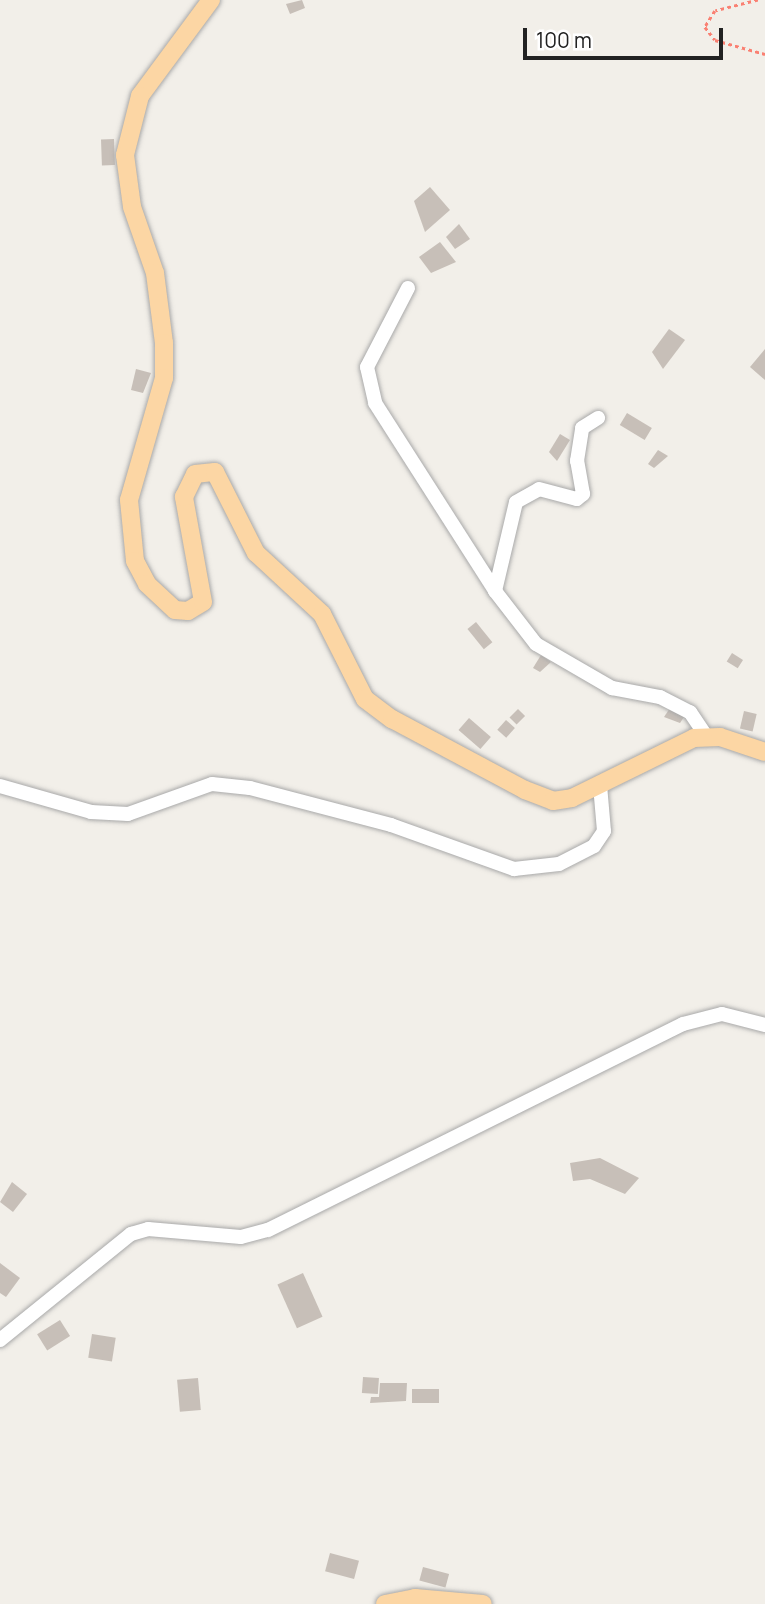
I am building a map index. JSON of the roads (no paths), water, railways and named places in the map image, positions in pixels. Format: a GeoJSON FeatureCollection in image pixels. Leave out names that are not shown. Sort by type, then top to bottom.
{"type":"FeatureCollection","features":[{"type":"Feature","properties":{"kind":"main road"},"geometry":{"type":"LineString","coordinates":[[211,0],[139,96],[127,144],[127,181],[155,273],[164,343],[164,378],[130,500],[140,572],[157,597],[175,610],[188,611],[203,602],[184,497],[195,474],[215,472],[256,553],[322,614],[352,678],[374,707],[540,798],[563,800],[600,785],[676,743],[706,736],[765,752]]}},
{"type":"Feature","properties":{"kind":"main road"},"geometry":{"type":"LineString","coordinates":[[385,1604],[415,1598],[483,1604]]}},
{"type":"Feature","properties":{"kind":"street"},"geometry":{"type":"LineString","coordinates":[[408,288],[368,367],[375,403],[495,591],[536,644],[612,688],[660,697],[690,712],[706,736]]}},
{"type":"Feature","properties":{"kind":"street"},"geometry":{"type":"LineString","coordinates":[[495,591],[516,502],[527,491],[540,489],[577,499],[583,494],[578,461],[582,428],[598,418]]}},
{"type":"Feature","properties":{"kind":"street"},"geometry":{"type":"LineString","coordinates":[[0,786],[91,812],[128,814],[212,784],[250,788],[391,825],[514,869],[559,864],[594,846],[604,831],[600,785]]}},
{"type":"Feature","properties":{"kind":"street"},"geometry":{"type":"LineString","coordinates":[[0,1340],[131,1234],[148,1229],[241,1237],[268,1230],[683,1024],[722,1014],[765,1025]]}}]}
